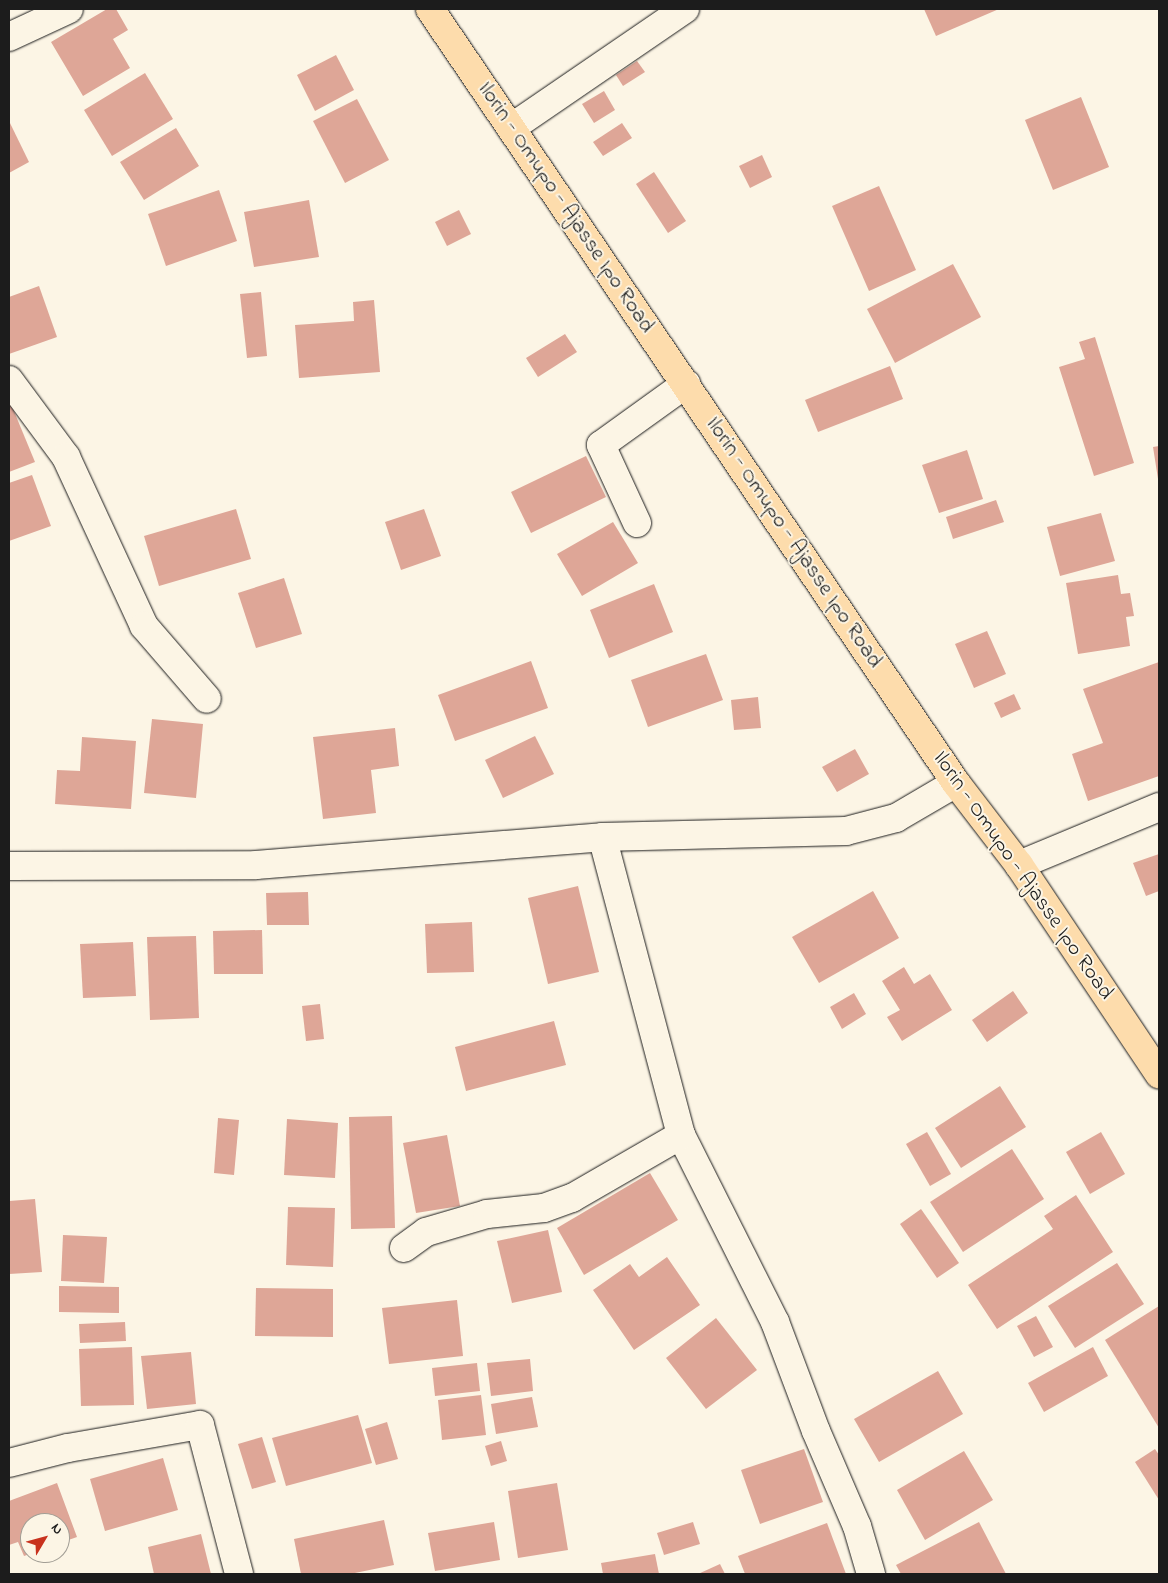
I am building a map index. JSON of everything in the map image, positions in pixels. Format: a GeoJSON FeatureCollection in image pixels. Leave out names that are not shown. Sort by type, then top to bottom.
{"type":"FeatureCollection","features":[{"type":"Feature","properties":{"kind":"highway","name":"Ilorin - Omupo - Ajasse Ipo Road"},"geometry":{"type":"LineString","coordinates":[[430,9],[956,783],[1019,865],[1159,1074]]}},
{"type":"Feature","properties":{"kind":"street"},"geometry":{"type":"LineString","coordinates":[[9,37],[69,9]]}},
{"type":"Feature","properties":{"kind":"street"},"geometry":{"type":"LineString","coordinates":[[511,128],[685,9]]}},
{"type":"Feature","properties":{"kind":"street"},"geometry":{"type":"LineString","coordinates":[[10,382],[66,457],[144,626],[207,699]]}},
{"type":"Feature","properties":{"kind":"street"},"geometry":{"type":"LineString","coordinates":[[637,523],[601,444],[686,384]]}},
{"type":"Feature","properties":{"kind":"street"},"geometry":{"type":"LineString","coordinates":[[9,866],[256,865],[602,837],[846,831],[896,818],[956,783]]}},
{"type":"Feature","properties":{"kind":"street"},"geometry":{"type":"LineString","coordinates":[[1019,865],[1159,806]]}},
{"type":"Feature","properties":{"kind":"street"},"geometry":{"type":"LineString","coordinates":[[602,837],[681,1135],[775,1322],[816,1431],[857,1526],[871,1574]]}},
{"type":"Feature","properties":{"kind":"street"},"geometry":{"type":"LineString","coordinates":[[404,1248],[426,1232],[470,1219],[544,1208],[572,1198],[681,1135]]}},
{"type":"Feature","properties":{"kind":"street"},"geometry":{"type":"LineString","coordinates":[[9,1463],[68,1448],[200,1425],[239,1574]]}},
{"type":"Feature","properties":{"kind":"building"},"geometry":{"type":"Polygon","coordinates":[[[107,9],[116,9],[128,30],[113,39],[130,68],[83,96],[51,42],[107,9]]]}},
{"type":"Feature","properties":{"kind":"building"},"geometry":{"type":"Polygon","coordinates":[[[924,9],[999,9],[936,36],[924,9]]]}},
{"type":"Feature","properties":{"kind":"building"},"geometry":{"type":"Polygon","coordinates":[[[336,55],[354,90],[315,111],[297,75],[336,55]]]}},
{"type":"Feature","properties":{"kind":"building"},"geometry":{"type":"Polygon","coordinates":[[[637,61],[645,72],[623,86],[616,75],[637,61]]]}},
{"type":"Feature","properties":{"kind":"building"},"geometry":{"type":"Polygon","coordinates":[[[145,73],[173,119],[112,156],[84,110],[145,73]]]}},
{"type":"Feature","properties":{"kind":"building"},"geometry":{"type":"Polygon","coordinates":[[[604,91],[615,110],[594,123],[582,104],[604,91]]]}},
{"type":"Feature","properties":{"kind":"building"},"geometry":{"type":"Polygon","coordinates":[[[1081,97],[1109,167],[1053,190],[1025,120],[1081,97]]]}},
{"type":"Feature","properties":{"kind":"building"},"geometry":{"type":"Polygon","coordinates":[[[357,99],[389,160],[345,183],[313,121],[357,99]]]}},
{"type":"Feature","properties":{"kind":"building"},"geometry":{"type":"Polygon","coordinates":[[[9,121],[29,162],[9,173],[9,121]]]}},
{"type":"Feature","properties":{"kind":"building"},"geometry":{"type":"Polygon","coordinates":[[[622,123],[632,138],[603,156],[593,142],[622,123]]]}},
{"type":"Feature","properties":{"kind":"building"},"geometry":{"type":"Polygon","coordinates":[[[176,128],[199,166],[144,200],[120,162],[176,128]]]}},
{"type":"Feature","properties":{"kind":"building"},"geometry":{"type":"Polygon","coordinates":[[[762,155],[772,177],[750,188],[739,166],[762,155]]]}},
{"type":"Feature","properties":{"kind":"building"},"geometry":{"type":"Polygon","coordinates":[[[654,172],[686,221],[668,233],[636,184],[654,172]]]}},
{"type":"Feature","properties":{"kind":"building"},"geometry":{"type":"Polygon","coordinates":[[[879,186],[916,270],[869,291],[832,206],[879,186]]]}},
{"type":"Feature","properties":{"kind":"building"},"geometry":{"type":"Polygon","coordinates":[[[219,190],[237,241],[166,266],[148,214],[219,190]]]}},
{"type":"Feature","properties":{"kind":"building"},"geometry":{"type":"Polygon","coordinates":[[[309,200],[319,257],[254,267],[244,212],[309,200]]]}},
{"type":"Feature","properties":{"kind":"building"},"geometry":{"type":"Polygon","coordinates":[[[459,210],[471,234],[447,246],[435,222],[459,210]]]}},
{"type":"Feature","properties":{"kind":"building"},"geometry":{"type":"Polygon","coordinates":[[[953,264],[981,317],[895,363],[867,309],[953,264]]]}},
{"type":"Feature","properties":{"kind":"building"},"geometry":{"type":"Polygon","coordinates":[[[39,286],[57,337],[9,354],[9,297],[39,286]]]}},
{"type":"Feature","properties":{"kind":"building"},"geometry":{"type":"Polygon","coordinates":[[[261,292],[267,356],[247,358],[240,294],[261,292]]]}},
{"type":"Feature","properties":{"kind":"building"},"geometry":{"type":"Polygon","coordinates":[[[374,300],[380,372],[299,378],[295,325],[354,321],[353,302],[374,300]]]}},
{"type":"Feature","properties":{"kind":"building"},"geometry":{"type":"Polygon","coordinates":[[[565,334],[577,352],[538,377],[526,358],[565,334]]]}},
{"type":"Feature","properties":{"kind":"building"},"geometry":{"type":"Polygon","coordinates":[[[1095,337],[1134,463],[1094,476],[1059,367],[1085,359],[1079,342],[1095,337]]]}},
{"type":"Feature","properties":{"kind":"building"},"geometry":{"type":"Polygon","coordinates":[[[890,366],[903,399],[818,432],[805,400],[890,366]]]}},
{"type":"Feature","properties":{"kind":"building"},"geometry":{"type":"Polygon","coordinates":[[[11,404],[35,462],[9,472],[9,405],[11,404]]]}},
{"type":"Feature","properties":{"kind":"building"},"geometry":{"type":"Polygon","coordinates":[[[1159,446],[1159,479],[1158,479],[1153,447],[1159,446]]]}},
{"type":"Feature","properties":{"kind":"building"},"geometry":{"type":"Polygon","coordinates":[[[967,450],[983,499],[939,513],[922,465],[967,450]]]}},
{"type":"Feature","properties":{"kind":"building"},"geometry":{"type":"Polygon","coordinates":[[[586,456],[606,497],[531,533],[511,492],[586,456]]]}},
{"type":"Feature","properties":{"kind":"building"},"geometry":{"type":"Polygon","coordinates":[[[32,475],[51,526],[9,541],[9,483],[32,475]]]}},
{"type":"Feature","properties":{"kind":"building"},"geometry":{"type":"Polygon","coordinates":[[[996,500],[1004,522],[953,539],[946,517],[996,500]]]}},
{"type":"Feature","properties":{"kind":"building"},"geometry":{"type":"Polygon","coordinates":[[[236,509],[251,559],[159,586],[144,536],[236,509]]]}},
{"type":"Feature","properties":{"kind":"building"},"geometry":{"type":"Polygon","coordinates":[[[424,509],[441,556],[401,570],[385,522],[424,509]]]}},
{"type":"Feature","properties":{"kind":"building"},"geometry":{"type":"Polygon","coordinates":[[[1101,513],[1115,561],[1060,576],[1047,527],[1101,513]]]}},
{"type":"Feature","properties":{"kind":"building"},"geometry":{"type":"Polygon","coordinates":[[[613,522],[638,563],[582,596],[557,554],[613,522]]]}},
{"type":"Feature","properties":{"kind":"building"},"geometry":{"type":"Polygon","coordinates":[[[1118,575],[1121,594],[1130,593],[1134,616],[1126,617],[1130,646],[1078,654],[1066,583],[1118,575]]]}},
{"type":"Feature","properties":{"kind":"building"},"geometry":{"type":"Polygon","coordinates":[[[284,578],[302,634],[256,648],[238,593],[284,578]]]}},
{"type":"Feature","properties":{"kind":"building"},"geometry":{"type":"Polygon","coordinates":[[[654,584],[673,632],[609,658],[590,610],[654,584]]]}},
{"type":"Feature","properties":{"kind":"building"},"geometry":{"type":"Polygon","coordinates":[[[987,631],[1006,674],[974,688],[955,644],[987,631]]]}},
{"type":"Feature","properties":{"kind":"building"},"geometry":{"type":"Polygon","coordinates":[[[706,654],[723,700],[648,727],[631,680],[706,654]]]}},
{"type":"Feature","properties":{"kind":"building"},"geometry":{"type":"Polygon","coordinates":[[[531,661],[548,708],[455,741],[438,695],[531,661]]]}},
{"type":"Feature","properties":{"kind":"building"},"geometry":{"type":"Polygon","coordinates":[[[1159,662],[1159,776],[1088,801],[1072,754],[1103,743],[1083,689],[1159,662]]]}},
{"type":"Feature","properties":{"kind":"building"},"geometry":{"type":"Polygon","coordinates":[[[1014,694],[1021,709],[1001,718],[994,703],[1014,694]]]}},
{"type":"Feature","properties":{"kind":"building"},"geometry":{"type":"Polygon","coordinates":[[[758,697],[761,728],[734,730],[731,700],[758,697]]]}},
{"type":"Feature","properties":{"kind":"building"},"geometry":{"type":"Polygon","coordinates":[[[152,719],[203,724],[196,798],[144,793],[152,719]]]}},
{"type":"Feature","properties":{"kind":"building"},"geometry":{"type":"Polygon","coordinates":[[[395,728],[399,766],[371,770],[376,813],[323,819],[313,737],[395,728]]]}},
{"type":"Feature","properties":{"kind":"building"},"geometry":{"type":"Polygon","coordinates":[[[535,736],[554,774],[503,798],[485,760],[535,736]]]}},
{"type":"Feature","properties":{"kind":"building"},"geometry":{"type":"Polygon","coordinates":[[[82,737],[136,741],[131,809],[55,804],[57,770],[80,771],[82,737]]]}},
{"type":"Feature","properties":{"kind":"building"},"geometry":{"type":"Polygon","coordinates":[[[855,749],[869,774],[837,792],[822,767],[855,749]]]}},
{"type":"Feature","properties":{"kind":"building"},"geometry":{"type":"Polygon","coordinates":[[[1159,854],[1159,891],[1146,896],[1133,863],[1159,854]]]}},
{"type":"Feature","properties":{"kind":"building"},"geometry":{"type":"Polygon","coordinates":[[[578,886],[599,972],[548,984],[528,898],[578,886]]]}},
{"type":"Feature","properties":{"kind":"building"},"geometry":{"type":"Polygon","coordinates":[[[873,891],[899,938],[819,983],[792,937],[873,891]]]}},
{"type":"Feature","properties":{"kind":"building"},"geometry":{"type":"Polygon","coordinates":[[[308,892],[309,925],[267,925],[266,893],[308,892]]]}},
{"type":"Feature","properties":{"kind":"building"},"geometry":{"type":"Polygon","coordinates":[[[472,922],[474,972],[427,973],[425,924],[472,922]]]}},
{"type":"Feature","properties":{"kind":"building"},"geometry":{"type":"Polygon","coordinates":[[[262,930],[263,974],[214,974],[213,931],[262,930]]]}},
{"type":"Feature","properties":{"kind":"building"},"geometry":{"type":"Polygon","coordinates":[[[196,936],[199,1018],[150,1020],[147,937],[196,936]]]}},
{"type":"Feature","properties":{"kind":"building"},"geometry":{"type":"Polygon","coordinates":[[[133,942],[136,996],[83,998],[80,944],[133,942]]]}},
{"type":"Feature","properties":{"kind":"building"},"geometry":{"type":"Polygon","coordinates":[[[904,967],[914,984],[930,974],[952,1010],[902,1041],[887,1017],[900,1010],[882,981],[904,967]]]}},
{"type":"Feature","properties":{"kind":"building"},"geometry":{"type":"Polygon","coordinates":[[[1013,991],[1028,1013],[987,1042],[972,1020],[1013,991]]]}},
{"type":"Feature","properties":{"kind":"building"},"geometry":{"type":"Polygon","coordinates":[[[854,993],[866,1014],[842,1029],[830,1007],[854,993]]]}},
{"type":"Feature","properties":{"kind":"building"},"geometry":{"type":"Polygon","coordinates":[[[320,1004],[324,1039],[306,1041],[302,1006],[320,1004]]]}},
{"type":"Feature","properties":{"kind":"building"},"geometry":{"type":"Polygon","coordinates":[[[554,1021],[566,1065],[466,1091],[455,1047],[554,1021]]]}},
{"type":"Feature","properties":{"kind":"building"},"geometry":{"type":"Polygon","coordinates":[[[1000,1086],[1026,1127],[961,1168],[935,1128],[1000,1086]]]}},
{"type":"Feature","properties":{"kind":"building"},"geometry":{"type":"Polygon","coordinates":[[[392,1116],[395,1228],[351,1229],[349,1117],[392,1116]]]}},
{"type":"Feature","properties":{"kind":"building"},"geometry":{"type":"Polygon","coordinates":[[[218,1118],[239,1120],[234,1175],[214,1173],[218,1118]]]}},
{"type":"Feature","properties":{"kind":"building"},"geometry":{"type":"Polygon","coordinates":[[[287,1119],[338,1123],[335,1178],[284,1175],[287,1119]]]}},
{"type":"Feature","properties":{"kind":"building"},"geometry":{"type":"Polygon","coordinates":[[[927,1132],[951,1174],[930,1186],[906,1144],[927,1132]]]}},
{"type":"Feature","properties":{"kind":"building"},"geometry":{"type":"Polygon","coordinates":[[[1101,1132],[1125,1174],[1090,1194],[1066,1152],[1101,1132]]]}},
{"type":"Feature","properties":{"kind":"building"},"geometry":{"type":"Polygon","coordinates":[[[447,1135],[460,1206],[416,1213],[403,1143],[447,1135]]]}},
{"type":"Feature","properties":{"kind":"building"},"geometry":{"type":"Polygon","coordinates":[[[1012,1149],[1044,1199],[963,1252],[930,1202],[1012,1149]]]}},
{"type":"Feature","properties":{"kind":"building"},"geometry":{"type":"Polygon","coordinates":[[[650,1173],[678,1220],[584,1275],[557,1228],[650,1173]]]}},
{"type":"Feature","properties":{"kind":"building"},"geometry":{"type":"Polygon","coordinates":[[[1076,1195],[1113,1252],[997,1329],[968,1285],[1053,1229],[1044,1216],[1076,1195]]]}},
{"type":"Feature","properties":{"kind":"building"},"geometry":{"type":"Polygon","coordinates":[[[35,1199],[42,1272],[9,1274],[9,1201],[35,1199]]]}},
{"type":"Feature","properties":{"kind":"building"},"geometry":{"type":"Polygon","coordinates":[[[288,1207],[335,1208],[333,1267],[286,1265],[288,1207]]]}},
{"type":"Feature","properties":{"kind":"building"},"geometry":{"type":"Polygon","coordinates":[[[921,1209],[959,1263],[937,1278],[900,1224],[921,1209]]]}},
{"type":"Feature","properties":{"kind":"building"},"geometry":{"type":"Polygon","coordinates":[[[548,1230],[562,1292],[512,1303],[497,1241],[548,1230]]]}},
{"type":"Feature","properties":{"kind":"building"},"geometry":{"type":"Polygon","coordinates":[[[63,1235],[107,1237],[104,1283],[61,1281],[63,1235]]]}},
{"type":"Feature","properties":{"kind":"building"},"geometry":{"type":"Polygon","coordinates":[[[667,1257],[700,1305],[634,1350],[593,1290],[630,1264],[639,1277],[667,1257]]]}},
{"type":"Feature","properties":{"kind":"building"},"geometry":{"type":"Polygon","coordinates":[[[1117,1263],[1144,1304],[1075,1348],[1048,1306],[1117,1263]]]}},
{"type":"Feature","properties":{"kind":"building"},"geometry":{"type":"Polygon","coordinates":[[[59,1286],[119,1287],[119,1313],[59,1312],[59,1286]]]}},
{"type":"Feature","properties":{"kind":"building"},"geometry":{"type":"Polygon","coordinates":[[[256,1288],[333,1289],[333,1337],[255,1336],[256,1288]]]}},
{"type":"Feature","properties":{"kind":"building"},"geometry":{"type":"Polygon","coordinates":[[[457,1300],[463,1356],[389,1364],[382,1308],[457,1300]]]}},
{"type":"Feature","properties":{"kind":"building"},"geometry":{"type":"Polygon","coordinates":[[[1159,1306],[1159,1428],[1105,1340],[1159,1306]]]}},
{"type":"Feature","properties":{"kind":"building"},"geometry":{"type":"Polygon","coordinates":[[[1036,1316],[1053,1347],[1034,1357],[1017,1326],[1036,1316]]]}},
{"type":"Feature","properties":{"kind":"building"},"geometry":{"type":"Polygon","coordinates":[[[716,1318],[757,1370],[706,1409],[666,1358],[716,1318]]]}},
{"type":"Feature","properties":{"kind":"building"},"geometry":{"type":"Polygon","coordinates":[[[125,1322],[126,1341],[80,1343],[79,1324],[125,1322]]]}},
{"type":"Feature","properties":{"kind":"building"},"geometry":{"type":"Polygon","coordinates":[[[132,1347],[134,1405],[81,1406],[79,1349],[132,1347]]]}},
{"type":"Feature","properties":{"kind":"building"},"geometry":{"type":"Polygon","coordinates":[[[1093,1347],[1108,1376],[1044,1412],[1028,1383],[1093,1347]]]}},
{"type":"Feature","properties":{"kind":"building"},"geometry":{"type":"Polygon","coordinates":[[[191,1352],[196,1404],[147,1409],[141,1356],[191,1352]]]}},
{"type":"Feature","properties":{"kind":"building"},"geometry":{"type":"Polygon","coordinates":[[[530,1359],[533,1391],[491,1396],[487,1363],[530,1359]]]}},
{"type":"Feature","properties":{"kind":"building"},"geometry":{"type":"Polygon","coordinates":[[[477,1363],[480,1391],[435,1396],[432,1368],[477,1363]]]}},
{"type":"Feature","properties":{"kind":"building"},"geometry":{"type":"Polygon","coordinates":[[[938,1371],[963,1414],[879,1462],[854,1419],[938,1371]]]}},
{"type":"Feature","properties":{"kind":"building"},"geometry":{"type":"Polygon","coordinates":[[[481,1395],[486,1435],[442,1440],[438,1400],[481,1395]]]}},
{"type":"Feature","properties":{"kind":"building"},"geometry":{"type":"Polygon","coordinates":[[[532,1397],[538,1427],[496,1434],[491,1404],[532,1397]]]}},
{"type":"Feature","properties":{"kind":"building"},"geometry":{"type":"Polygon","coordinates":[[[358,1415],[372,1463],[286,1486],[272,1438],[358,1415]]]}},
{"type":"Feature","properties":{"kind":"building"},"geometry":{"type":"Polygon","coordinates":[[[387,1422],[398,1459],[376,1465],[365,1429],[387,1422]]]}},
{"type":"Feature","properties":{"kind":"building"},"geometry":{"type":"Polygon","coordinates":[[[262,1437],[276,1482],[252,1489],[238,1444],[262,1437]]]}},
{"type":"Feature","properties":{"kind":"building"},"geometry":{"type":"Polygon","coordinates":[[[501,1441],[507,1461],[491,1466],[485,1446],[501,1441]]]}},
{"type":"Feature","properties":{"kind":"building"},"geometry":{"type":"Polygon","coordinates":[[[804,1449],[823,1502],[760,1524],[741,1470],[804,1449]]]}},
{"type":"Feature","properties":{"kind":"building"},"geometry":{"type":"Polygon","coordinates":[[[1155,1449],[1159,1455],[1159,1500],[1135,1462],[1155,1449]]]}},
{"type":"Feature","properties":{"kind":"building"},"geometry":{"type":"Polygon","coordinates":[[[964,1451],[993,1500],[925,1540],[897,1490],[964,1451]]]}},
{"type":"Feature","properties":{"kind":"building"},"geometry":{"type":"Polygon","coordinates":[[[163,1458],[178,1510],[105,1531],[90,1479],[163,1458]]]}},
{"type":"Feature","properties":{"kind":"building"},"geometry":{"type":"Polygon","coordinates":[[[57,1483],[68,1513],[20,1513],[20,1547],[18,1542],[9,1545],[9,1501],[57,1483]]]}},
{"type":"Feature","properties":{"kind":"building"},"geometry":{"type":"Polygon","coordinates":[[[557,1483],[568,1550],[518,1558],[508,1491],[557,1483]]]}},
{"type":"Feature","properties":{"kind":"building"},"geometry":{"type":"Polygon","coordinates":[[[70,1518],[77,1537],[70,1539],[70,1518]]]}},
{"type":"Feature","properties":{"kind":"building"},"geometry":{"type":"Polygon","coordinates":[[[384,1520],[394,1565],[350,1574],[301,1574],[294,1539],[384,1520]]]}},
{"type":"Feature","properties":{"kind":"building"},"geometry":{"type":"Polygon","coordinates":[[[494,1522],[500,1560],[435,1571],[428,1533],[494,1522]]]}},
{"type":"Feature","properties":{"kind":"building"},"geometry":{"type":"Polygon","coordinates":[[[693,1522],[700,1544],[664,1555],[657,1533],[693,1522]]]}},
{"type":"Feature","properties":{"kind":"building"},"geometry":{"type":"Polygon","coordinates":[[[979,1522],[1006,1574],[901,1574],[896,1565],[979,1522]]]}},
{"type":"Feature","properties":{"kind":"building"},"geometry":{"type":"Polygon","coordinates":[[[827,1523],[846,1574],[745,1574],[738,1556],[827,1523]]]}},
{"type":"Feature","properties":{"kind":"building"},"geometry":{"type":"Polygon","coordinates":[[[201,1534],[211,1574],[154,1574],[148,1547],[201,1534]]]}},
{"type":"Feature","properties":{"kind":"building"},"geometry":{"type":"Polygon","coordinates":[[[655,1554],[659,1574],[603,1574],[601,1563],[655,1554]]]}},
{"type":"Feature","properties":{"kind":"building"},"geometry":{"type":"Polygon","coordinates":[[[720,1564],[725,1574],[698,1574],[720,1564]]]}}]}
